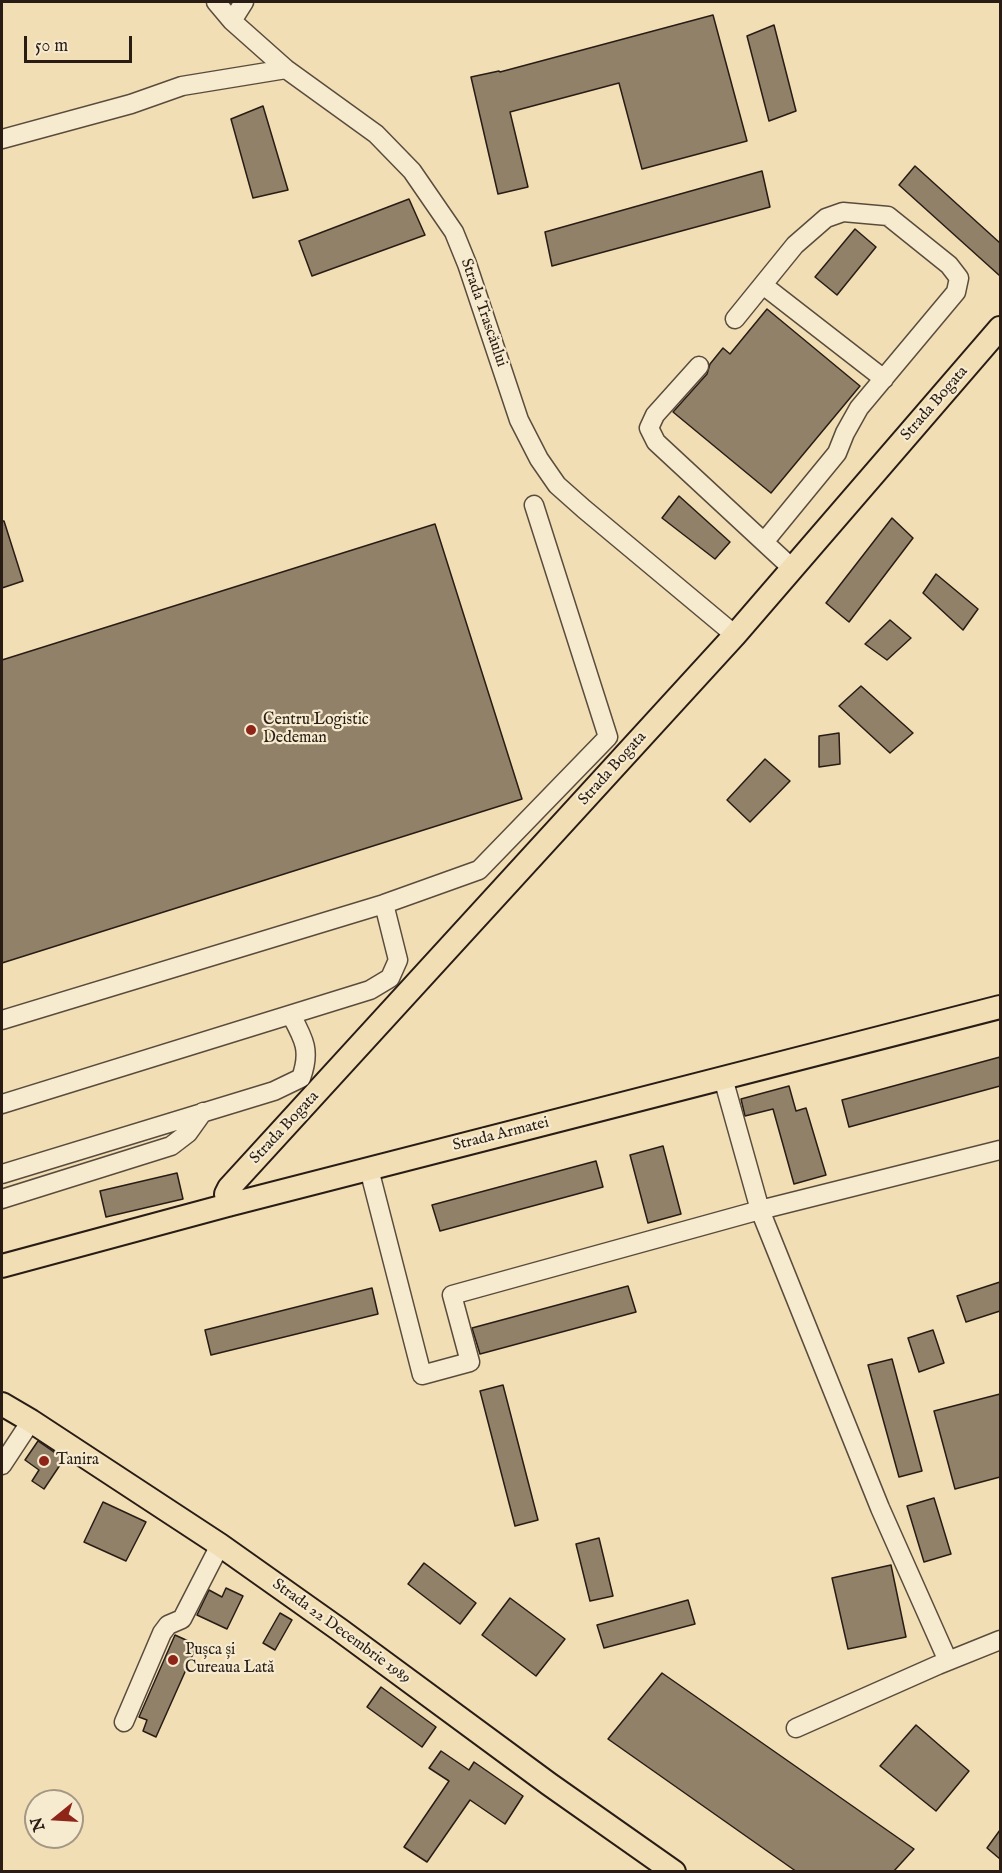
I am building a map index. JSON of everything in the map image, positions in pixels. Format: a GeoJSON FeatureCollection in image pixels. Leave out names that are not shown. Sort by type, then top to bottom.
{"type":"FeatureCollection","features":[{"type":"Feature","properties":{"kind":"main road","name":"Strada Bogata"},"geometry":{"type":"LineString","coordinates":[[228,1205],[226,1194],[230,1188],[735,635],[1000,328]]}},
{"type":"Feature","properties":{"kind":"main road","name":"Strada Armatei"},"geometry":{"type":"LineString","coordinates":[[2,1266],[228,1205],[1000,1007]]}},
{"type":"Feature","properties":{"kind":"main road","name":"Strada 22 Decembrie 1989"},"geometry":{"type":"LineString","coordinates":[[2,1404],[220,1545],[674,1872]]}},
{"type":"Feature","properties":{"kind":"street","name":"Strada Trascăului"},"geometry":{"type":"LineString","coordinates":[[216,2],[232,21],[286,69],[376,134],[412,171],[454,232],[467,264],[519,420],[539,459],[557,484],[735,635]]}},
{"type":"Feature","properties":{"kind":"street"},"geometry":{"type":"LineString","coordinates":[[232,21],[244,2]]}},
{"type":"Feature","properties":{"kind":"street"},"geometry":{"type":"LineString","coordinates":[[2,139],[131,104],[182,86],[286,69]]}},
{"type":"Feature","properties":{"kind":"street"},"geometry":{"type":"LineString","coordinates":[[735,319],[795,245],[826,218],[843,212],[888,216],[949,265],[959,278],[956,292],[858,408],[837,453],[764,542]]}},
{"type":"Feature","properties":{"kind":"street"},"geometry":{"type":"LineString","coordinates":[[763,285],[884,379]]}},
{"type":"Feature","properties":{"kind":"street"},"geometry":{"type":"LineString","coordinates":[[699,366],[655,415],[649,428],[656,442],[793,569]]}},
{"type":"Feature","properties":{"kind":"street"},"geometry":{"type":"LineString","coordinates":[[2,1020],[384,904],[479,870],[608,737],[534,505]]}},
{"type":"Feature","properties":{"kind":"street"},"geometry":{"type":"LineString","coordinates":[[2,1104],[370,990],[390,978],[398,960],[384,904]]}},
{"type":"Feature","properties":{"kind":"street"},"geometry":{"type":"LineString","coordinates":[[2,1174],[274,1091],[301,1078],[307,1062],[304,1038],[291,1015]]}},
{"type":"Feature","properties":{"kind":"street"},"geometry":{"type":"LineString","coordinates":[[723,1078],[760,1210],[880,1508],[948,1661]]}},
{"type":"Feature","properties":{"kind":"street"},"geometry":{"type":"LineString","coordinates":[[2,1199],[171,1146],[188,1134],[203,1112]]}},
{"type":"Feature","properties":{"kind":"street"},"geometry":{"type":"LineString","coordinates":[[369,1169],[422,1376],[470,1362],[452,1295],[760,1210],[1000,1150]]}},
{"type":"Feature","properties":{"kind":"street"},"geometry":{"type":"LineString","coordinates":[[2,1465],[31,1421]]}},
{"type":"Feature","properties":{"kind":"street"},"geometry":{"type":"LineString","coordinates":[[124,1722],[162,1633],[168,1625],[182,1619],[220,1545]]}},
{"type":"Feature","properties":{"kind":"street"},"geometry":{"type":"LineString","coordinates":[[796,1728],[1000,1640]]}},
{"type":"Feature","properties":{"kind":"building"},"geometry":{"type":"Polygon","coordinates":[[[713,15],[747,141],[642,169],[619,83],[510,112],[528,187],[498,194],[471,77],[500,72],[713,15]]]}},
{"type":"Feature","properties":{"kind":"building"},"geometry":{"type":"Polygon","coordinates":[[[774,25],[796,111],[769,121],[747,36],[774,25]]]}},
{"type":"Feature","properties":{"kind":"building"},"geometry":{"type":"Polygon","coordinates":[[[263,106],[288,190],[253,198],[231,119],[263,106]]]}},
{"type":"Feature","properties":{"kind":"building"},"geometry":{"type":"Polygon","coordinates":[[[915,166],[1000,243],[1000,276],[899,185],[915,166]]]}},
{"type":"Feature","properties":{"kind":"building"},"geometry":{"type":"Polygon","coordinates":[[[762,171],[770,207],[552,266],[545,232],[762,171]]]}},
{"type":"Feature","properties":{"kind":"building"},"geometry":{"type":"Polygon","coordinates":[[[409,199],[425,235],[312,276],[299,241],[409,199]]]}},
{"type":"Feature","properties":{"kind":"building"},"geometry":{"type":"Polygon","coordinates":[[[855,229],[876,247],[837,295],[815,277],[855,229]]]}},
{"type":"Feature","properties":{"kind":"building"},"geometry":{"type":"Polygon","coordinates":[[[767,309],[860,386],[771,493],[673,412],[707,374],[710,364],[723,348],[730,354],[767,309]]]}},
{"type":"Feature","properties":{"kind":"building"},"geometry":{"type":"Polygon","coordinates":[[[679,496],[730,542],[715,559],[662,518],[679,496]]]}},
{"type":"Feature","properties":{"kind":"building"},"geometry":{"type":"Polygon","coordinates":[[[892,518],[913,538],[849,622],[826,603],[892,518]]]}},
{"type":"Feature","properties":{"kind":"building"},"geometry":{"type":"Polygon","coordinates":[[[2,521],[4,521],[23,581],[2,588],[2,521]]]}},
{"type":"Feature","properties":{"kind":"building","name":"Centru Logistic Dedeman"},"geometry":{"type":"Polygon","coordinates":[[[435,524],[522,799],[2,963],[2,660],[435,524]]]}},
{"type":"Feature","properties":{"kind":"building"},"geometry":{"type":"Polygon","coordinates":[[[936,574],[978,609],[963,630],[923,593],[936,574]]]}},
{"type":"Feature","properties":{"kind":"building"},"geometry":{"type":"Polygon","coordinates":[[[890,620],[911,638],[887,660],[865,644],[890,620]]]}},
{"type":"Feature","properties":{"kind":"building"},"geometry":{"type":"Polygon","coordinates":[[[861,686],[913,733],[890,753],[839,706],[861,686]]]}},
{"type":"Feature","properties":{"kind":"building"},"geometry":{"type":"Polygon","coordinates":[[[839,733],[840,764],[819,767],[819,736],[839,733]]]}},
{"type":"Feature","properties":{"kind":"building"},"geometry":{"type":"Polygon","coordinates":[[[765,759],[790,781],[750,822],[727,800],[765,759]]]}},
{"type":"Feature","properties":{"kind":"building"},"geometry":{"type":"Polygon","coordinates":[[[1000,1057],[1000,1086],[849,1127],[842,1100],[1000,1057]]]}},
{"type":"Feature","properties":{"kind":"building"},"geometry":{"type":"Polygon","coordinates":[[[789,1086],[796,1111],[806,1108],[826,1175],[794,1184],[773,1109],[745,1116],[741,1099],[789,1086]]]}},
{"type":"Feature","properties":{"kind":"building"},"geometry":{"type":"Polygon","coordinates":[[[663,1146],[681,1214],[648,1223],[630,1155],[663,1146]]]}},
{"type":"Feature","properties":{"kind":"building"},"geometry":{"type":"Polygon","coordinates":[[[596,1161],[603,1187],[440,1231],[432,1205],[596,1161]]]}},
{"type":"Feature","properties":{"kind":"building"},"geometry":{"type":"Polygon","coordinates":[[[177,1173],[183,1199],[106,1217],[100,1191],[177,1173]]]}},
{"type":"Feature","properties":{"kind":"building"},"geometry":{"type":"Polygon","coordinates":[[[1000,1282],[1000,1311],[966,1322],[957,1296],[1000,1282]]]}},
{"type":"Feature","properties":{"kind":"building"},"geometry":{"type":"Polygon","coordinates":[[[628,1286],[636,1312],[480,1354],[472,1328],[628,1286]]]}},
{"type":"Feature","properties":{"kind":"building"},"geometry":{"type":"Polygon","coordinates":[[[372,1288],[378,1314],[211,1355],[205,1330],[372,1288]]]}},
{"type":"Feature","properties":{"kind":"building"},"geometry":{"type":"Polygon","coordinates":[[[933,1330],[944,1363],[919,1372],[908,1338],[933,1330]]]}},
{"type":"Feature","properties":{"kind":"building"},"geometry":{"type":"Polygon","coordinates":[[[892,1359],[922,1471],[899,1477],[868,1365],[892,1359]]]}},
{"type":"Feature","properties":{"kind":"building"},"geometry":{"type":"Polygon","coordinates":[[[503,1385],[538,1520],[515,1526],[480,1391],[503,1385]]]}},
{"type":"Feature","properties":{"kind":"building"},"geometry":{"type":"Polygon","coordinates":[[[1000,1394],[1000,1477],[955,1489],[934,1411],[1000,1394]]]}},
{"type":"Feature","properties":{"kind":"building"},"geometry":{"type":"Polygon","coordinates":[[[38,1441],[64,1459],[44,1489],[32,1481],[39,1470],[25,1460],[38,1441]]]}},
{"type":"Feature","properties":{"kind":"building"},"geometry":{"type":"Polygon","coordinates":[[[934,1498],[951,1554],[924,1562],[907,1506],[934,1498]]]}},
{"type":"Feature","properties":{"kind":"building"},"geometry":{"type":"Polygon","coordinates":[[[103,1502],[146,1522],[126,1561],[84,1542],[103,1502]]]}},
{"type":"Feature","properties":{"kind":"building"},"geometry":{"type":"Polygon","coordinates":[[[599,1538],[613,1596],[590,1601],[576,1544],[599,1538]]]}},
{"type":"Feature","properties":{"kind":"building"},"geometry":{"type":"Polygon","coordinates":[[[424,1563],[476,1603],[460,1624],[408,1584],[424,1563]]]}},
{"type":"Feature","properties":{"kind":"building"},"geometry":{"type":"Polygon","coordinates":[[[891,1565],[906,1637],[848,1649],[832,1578],[891,1565]]]}},
{"type":"Feature","properties":{"kind":"building"},"geometry":{"type":"Polygon","coordinates":[[[226,1588],[243,1596],[227,1629],[197,1615],[209,1590],[222,1597],[226,1588]]]}},
{"type":"Feature","properties":{"kind":"building"},"geometry":{"type":"Polygon","coordinates":[[[510,1598],[565,1639],[536,1676],[482,1635],[510,1598]]]}},
{"type":"Feature","properties":{"kind":"building"},"geometry":{"type":"Polygon","coordinates":[[[688,1600],[695,1624],[604,1648],[597,1625],[688,1600]]]}},
{"type":"Feature","properties":{"kind":"building"},"geometry":{"type":"Polygon","coordinates":[[[280,1613],[292,1620],[275,1650],[263,1643],[280,1613]]]}},
{"type":"Feature","properties":{"kind":"building"},"geometry":{"type":"Polygon","coordinates":[[[175,1635],[197,1645],[156,1737],[143,1731],[147,1720],[139,1717],[175,1635]]]}},
{"type":"Feature","properties":{"kind":"building"},"geometry":{"type":"Polygon","coordinates":[[[662,1673],[914,1849],[893,1872],[797,1872],[608,1739],[662,1673]]]}},
{"type":"Feature","properties":{"kind":"building"},"geometry":{"type":"Polygon","coordinates":[[[381,1687],[436,1727],[422,1747],[367,1707],[381,1687]]]}},
{"type":"Feature","properties":{"kind":"building"},"geometry":{"type":"Polygon","coordinates":[[[916,1725],[969,1771],[936,1811],[880,1766],[916,1725]]]}},
{"type":"Feature","properties":{"kind":"building"},"geometry":{"type":"Polygon","coordinates":[[[441,1751],[469,1770],[474,1762],[523,1796],[505,1824],[470,1800],[427,1862],[404,1847],[449,1781],[429,1768],[441,1751]]]}},
{"type":"Feature","properties":{"kind":"building"},"geometry":{"type":"Polygon","coordinates":[[[1000,1830],[1000,1859],[987,1848],[1000,1830]]]}},
{"type":"Feature","properties":{"kind":"place","name":"Centru Logistic Dedeman"},"geometry":{"type":"Point","coordinates":[251,730]}},
{"type":"Feature","properties":{"kind":"place","name":"Tanira"},"geometry":{"type":"Point","coordinates":[44,1461]}},
{"type":"Feature","properties":{"kind":"place","name":"Pușca și Cureaua Lată"},"geometry":{"type":"Point","coordinates":[173,1660]}}]}
